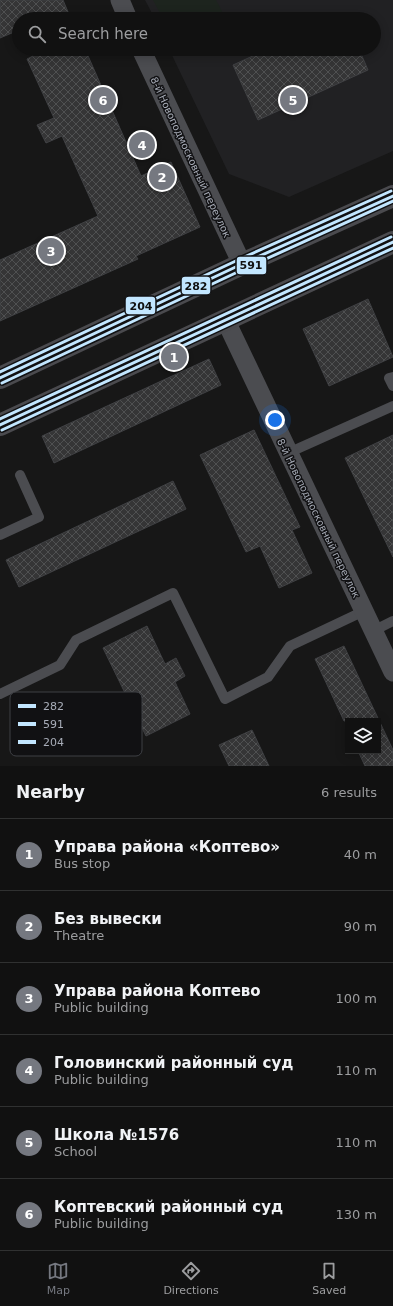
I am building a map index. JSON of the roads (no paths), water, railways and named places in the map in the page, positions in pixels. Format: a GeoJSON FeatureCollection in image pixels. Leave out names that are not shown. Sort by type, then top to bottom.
{"type":"FeatureCollection","features":[{"type":"Feature","properties":{"kind":"main road"},"geometry":{"type":"LineString","coordinates":[[0,378],[242,264],[393,196]]}},
{"type":"Feature","properties":{"kind":"main road"},"geometry":{"type":"LineString","coordinates":[[0,425],[393,242]]}},
{"type":"Feature","properties":{"kind":"street"},"geometry":{"type":"LineString","coordinates":[[120,0],[125,12]]}},
{"type":"Feature","properties":{"kind":"street","name":"8-й Новоподмосковный переулок"},"geometry":{"type":"LineString","coordinates":[[144,56],[242,264]]}},
{"type":"Feature","properties":{"kind":"street","name":"8-й Новоподмосковный переулок"},"geometry":{"type":"LineString","coordinates":[[225,319],[393,672]]}},
{"type":"Feature","properties":{"kind":"lane"},"geometry":{"type":"LineString","coordinates":[[393,377],[389,378],[393,386]]}},
{"type":"Feature","properties":{"kind":"lane"},"geometry":{"type":"LineString","coordinates":[[288,453],[393,406]]}},
{"type":"Feature","properties":{"kind":"lane"},"geometry":{"type":"LineString","coordinates":[[0,535],[39,517],[20,475]]}},
{"type":"Feature","properties":{"kind":"lane"},"geometry":{"type":"LineString","coordinates":[[0,694],[60,665],[76,640],[173,593],[225,699],[268,677],[290,646],[364,611]]}},
{"type":"Feature","properties":{"kind":"lane"},"geometry":{"type":"LineString","coordinates":[[373,631],[393,622]]}},
{"type":"Feature","properties":{"kind":"place","name":"Коптевский районный суд"},"geometry":{"type":"Point","coordinates":[103,100]}},
{"type":"Feature","properties":{"kind":"place","name":"Школа №1576"},"geometry":{"type":"Point","coordinates":[293,100]}},
{"type":"Feature","properties":{"kind":"place","name":"Головинский районный суд"},"geometry":{"type":"Point","coordinates":[142,145]}},
{"type":"Feature","properties":{"kind":"place","name":"Без вывески"},"geometry":{"type":"Point","coordinates":[162,177]}},
{"type":"Feature","properties":{"kind":"place","name":"Управа района Коптево"},"geometry":{"type":"Point","coordinates":[51,251]}},
{"type":"Feature","properties":{"kind":"place","name":"Управа района «Коптево»"},"geometry":{"type":"Point","coordinates":[174,357]}}]}
